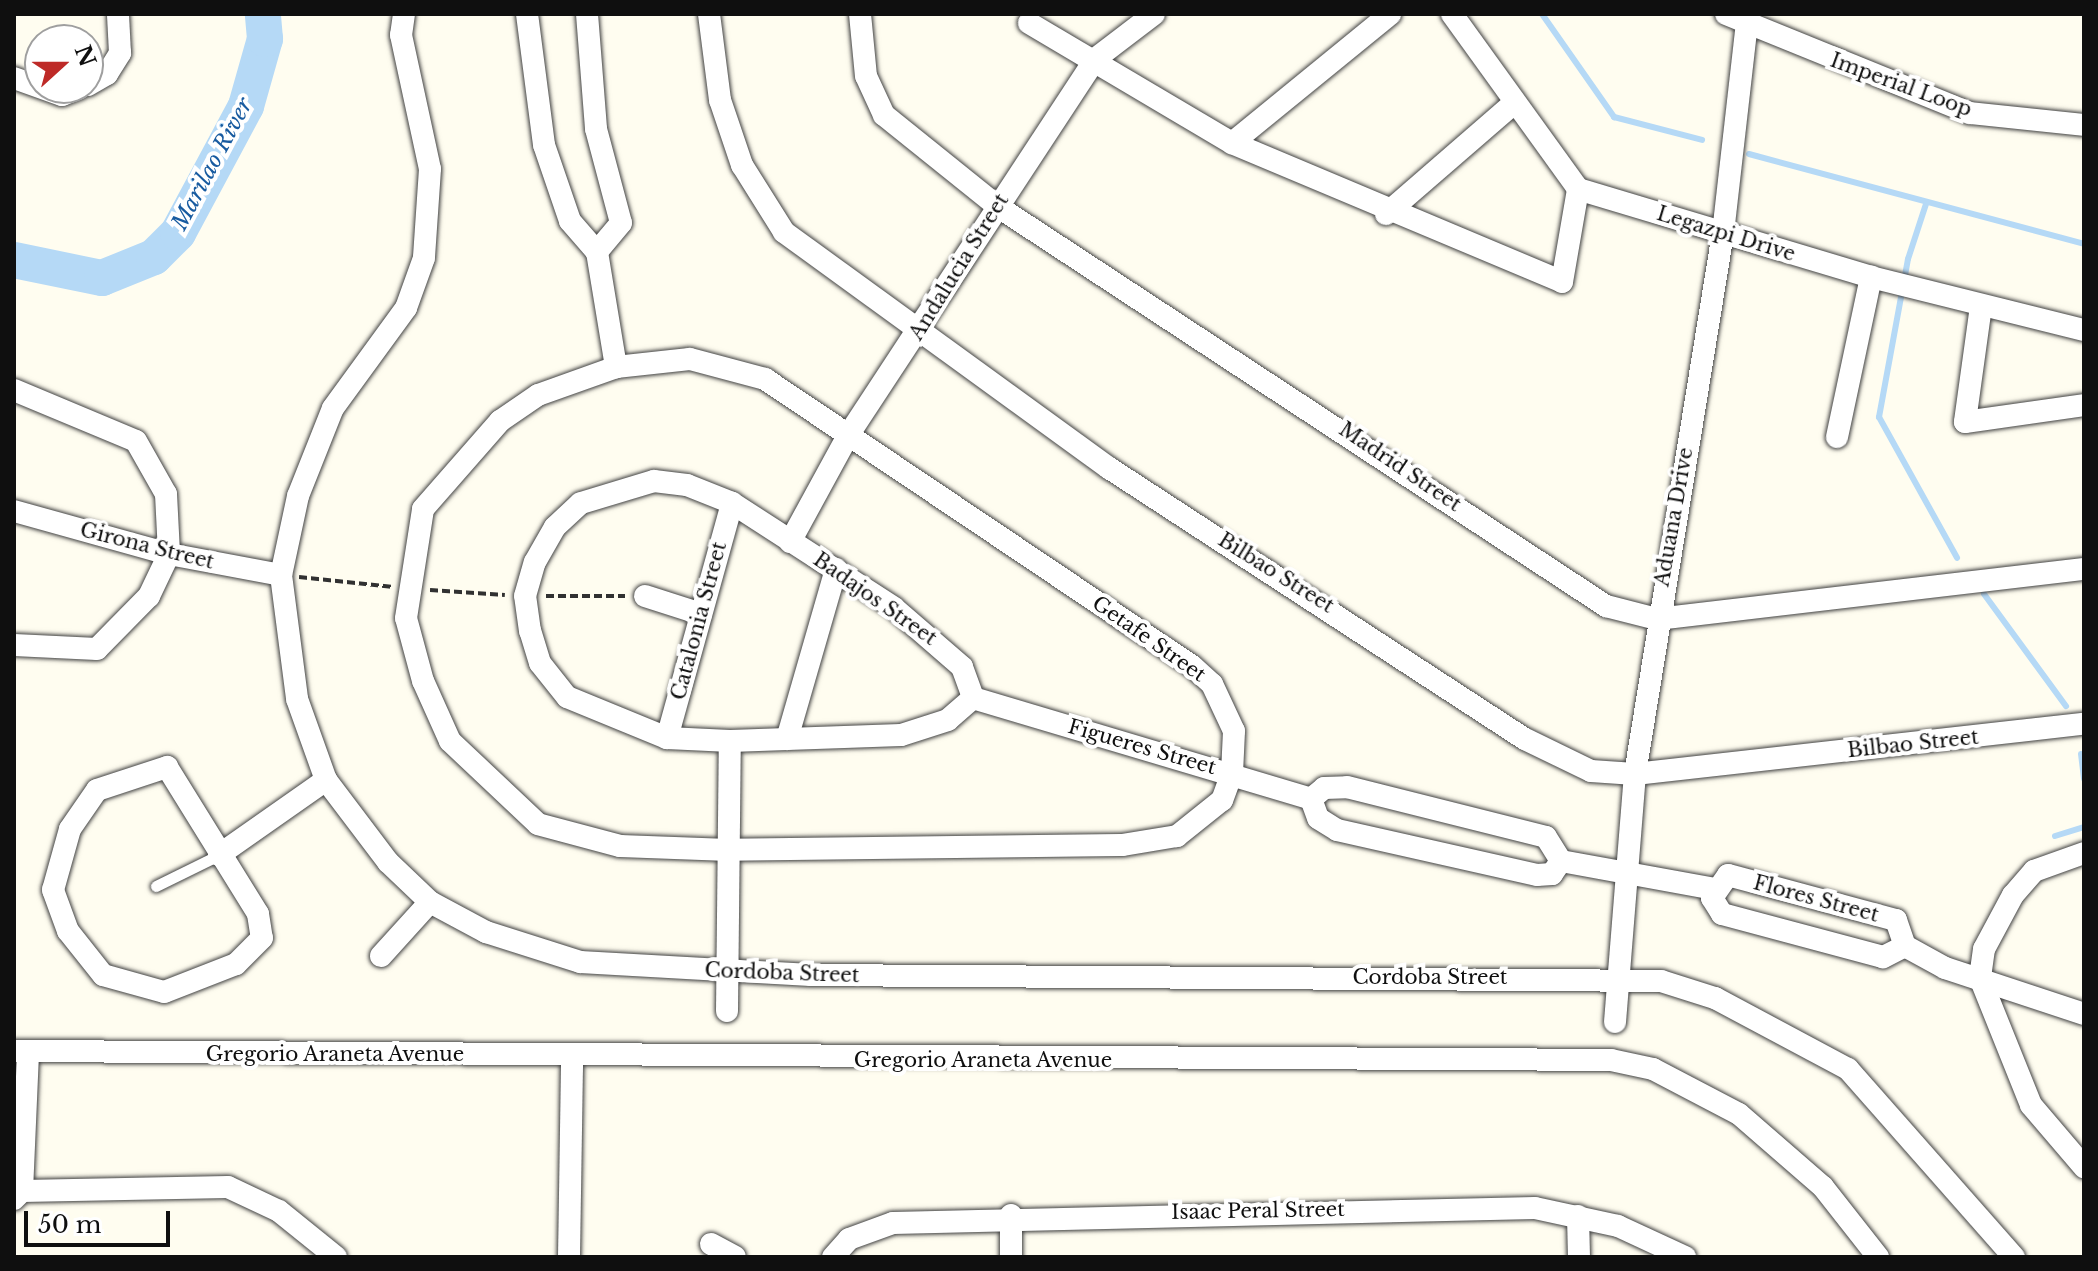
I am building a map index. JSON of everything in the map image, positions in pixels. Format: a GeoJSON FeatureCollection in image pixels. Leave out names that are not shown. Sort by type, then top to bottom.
{"type":"FeatureCollection","features":[{"type":"Feature","properties":{"kind":"street"},"geometry":{"type":"LineString","coordinates":[[104,76],[120,53],[118,14]]}},
{"type":"Feature","properties":{"kind":"street","name":"Cordoba Street"},"geometry":{"type":"LineString","coordinates":[[404,14],[401,35],[430,169],[424,258],[406,308],[333,408],[298,496],[281,575],[297,699],[326,780],[388,862],[430,902],[486,932],[580,962],[727,972],[1619,977],[1715,998],[1848,1069],[2014,1257]]}},
{"type":"Feature","properties":{"kind":"street"},"geometry":{"type":"LineString","coordinates":[[527,14],[544,145],[570,221],[597,252],[616,367]]}},
{"type":"Feature","properties":{"kind":"street"},"geometry":{"type":"LineString","coordinates":[[587,14],[591,98],[621,223],[597,252]]}},
{"type":"Feature","properties":{"kind":"street","name":"Bilbao Street"},"geometry":{"type":"LineString","coordinates":[[709,14],[720,100],[742,165],[784,232],[1109,468],[1525,739],[1591,771],[1635,774],[2084,724]]}},
{"type":"Feature","properties":{"kind":"street","name":"Madrid Street"},"geometry":{"type":"LineString","coordinates":[[860,14],[866,76],[884,115],[997,206],[1606,606],[1657,619],[2084,569]]}},
{"type":"Feature","properties":{"kind":"street","name":"Andalucia Street"},"geometry":{"type":"LineString","coordinates":[[790,542],[849,434],[919,332],[997,206],[1095,59],[1154,14]]}},
{"type":"Feature","properties":{"kind":"street"},"geometry":{"type":"LineString","coordinates":[[1232,143],[1390,14]]}},
{"type":"Feature","properties":{"kind":"street"},"geometry":{"type":"LineString","coordinates":[[1029,23],[1095,59],[1232,143],[1386,214],[1562,282],[1578,189],[1452,14]]}},
{"type":"Feature","properties":{"kind":"street","name":"Imperial Loop"},"geometry":{"type":"LineString","coordinates":[[1726,14],[1970,113],[2084,125]]}},
{"type":"Feature","properties":{"kind":"street","name":"Aduana Drive"},"geometry":{"type":"LineString","coordinates":[[1615,1022],[1635,774],[1657,619],[1723,233],[1747,21]]}},
{"type":"Feature","properties":{"kind":"street"},"geometry":{"type":"LineString","coordinates":[[1386,214],[1514,103]]}},
{"type":"Feature","properties":{"kind":"street","name":"Legazpi Drive"},"geometry":{"type":"LineString","coordinates":[[1578,189],[1871,277],[2084,330]]}},
{"type":"Feature","properties":{"kind":"street"},"geometry":{"type":"LineString","coordinates":[[1837,437],[1871,277]]}},
{"type":"Feature","properties":{"kind":"street"},"geometry":{"type":"LineString","coordinates":[[1981,306],[1965,422],[2084,405]]}},
{"type":"Feature","properties":{"kind":"street","name":"Getafe Street"},"geometry":{"type":"LineString","coordinates":[[690,359],[733,366],[849,434],[1212,684],[1234,731],[1232,773],[1222,800],[1200,823],[1155,842],[729,850],[620,846],[538,824],[450,741],[423,681],[406,589],[423,509],[460,461],[538,395],[616,367],[690,359]]}},
{"type":"Feature","properties":{"kind":"street"},"geometry":{"type":"LineString","coordinates":[[14,390],[136,441],[166,494],[169,554],[149,596],[97,649],[14,645]]}},
{"type":"Feature","properties":{"kind":"street","name":"Badajos Street"},"geometry":{"type":"LineString","coordinates":[[525,596],[555,527],[581,503],[654,481],[687,485],[732,503],[836,569],[949,651],[973,698]]}},
{"type":"Feature","properties":{"kind":"street","name":"Catalonia Street"},"geometry":{"type":"LineString","coordinates":[[667,738],[732,503]]}},
{"type":"Feature","properties":{"kind":"street","name":"Girona Street"},"geometry":{"type":"LineString","coordinates":[[14,511],[169,554],[281,575]]}},
{"type":"Feature","properties":{"kind":"street"},"geometry":{"type":"LineString","coordinates":[[787,739],[836,569]]}},
{"type":"Feature","properties":{"kind":"street"},"geometry":{"type":"LineString","coordinates":[[525,596],[540,663],[567,697],[667,738],[730,741],[925,731],[973,698]]}},
{"type":"Feature","properties":{"kind":"street"},"geometry":{"type":"LineString","coordinates":[[645,596],[701,614]]}},
{"type":"Feature","properties":{"kind":"street","name":"Figueres Street"},"geometry":{"type":"LineString","coordinates":[[973,698],[1311,799]]}},
{"type":"Feature","properties":{"kind":"street"},"geometry":{"type":"LineString","coordinates":[[727,1011],[730,741]]}},
{"type":"Feature","properties":{"kind":"street"},"geometry":{"type":"LineString","coordinates":[[167,767],[197,806],[219,855],[258,914],[262,938],[236,964],[164,992],[103,975],[68,931],[53,890],[70,829],[97,790],[167,767]]}},
{"type":"Feature","properties":{"kind":"street"},"geometry":{"type":"LineString","coordinates":[[219,855],[326,780]]}},
{"type":"Feature","properties":{"kind":"street"},"geometry":{"type":"LineString","coordinates":[[1561,861],[1552,874],[1537,875],[1337,830],[1318,818],[1311,799],[1324,788],[1347,787],[1546,837],[1561,861],[1626,877]]}},
{"type":"Feature","properties":{"kind":"street"},"geometry":{"type":"LineString","coordinates":[[2084,853],[2034,871],[2013,895],[1984,949],[1980,978],[2031,1105],[2084,1167]]}},
{"type":"Feature","properties":{"kind":"street","name":"Flores Street"},"geometry":{"type":"LineString","coordinates":[[1728,875],[1896,920],[1905,946],[1883,957],[1722,914],[1712,904],[1715,889],[1728,875]]}},
{"type":"Feature","properties":{"kind":"street","name":"Flores Street"},"geometry":{"type":"LineString","coordinates":[[1626,877],[1715,889]]}},
{"type":"Feature","properties":{"kind":"street"},"geometry":{"type":"LineString","coordinates":[[381,956],[430,902]]}},
{"type":"Feature","properties":{"kind":"street"},"geometry":{"type":"LineString","coordinates":[[1905,946],[1980,978],[2084,1014]]}},
{"type":"Feature","properties":{"kind":"street"},"geometry":{"type":"LineString","coordinates":[[21,1052],[18,1195],[228,1187],[279,1211],[336,1257]]}},
{"type":"Feature","properties":{"kind":"street","name":"Gregorio Araneta Avenue"},"geometry":{"type":"LineString","coordinates":[[21,1052],[1611,1060],[1653,1069],[1739,1114],[1823,1187],[1878,1257]]}},
{"type":"Feature","properties":{"kind":"street"},"geometry":{"type":"LineString","coordinates":[[569,1257],[572,1056]]}},
{"type":"Feature","properties":{"kind":"street","name":"Isaac Peral Street"},"geometry":{"type":"LineString","coordinates":[[833,1257],[849,1239],[893,1223],[1011,1215],[1535,1208],[1578,1216],[1685,1257]]}},
{"type":"Feature","properties":{"kind":"street"},"geometry":{"type":"LineString","coordinates":[[1011,1215],[1011,1257]]}},
{"type":"Feature","properties":{"kind":"street"},"geometry":{"type":"LineString","coordinates":[[1578,1216],[1579,1257]]}},
{"type":"Feature","properties":{"kind":"street"},"geometry":{"type":"LineString","coordinates":[[711,1244],[735,1257]]}},
{"type":"Feature","properties":{"kind":"lane"},"geometry":{"type":"LineString","coordinates":[[156,886],[219,855]]}},
{"type":"Feature","properties":{"kind":"path"},"geometry":{"type":"LineString","coordinates":[[281,575],[406,589],[525,596],[645,596]]}},
{"type":"Feature","properties":{"kind":"waterway","name":"Marilao River"},"geometry":{"type":"LineString","coordinates":[[14,260],[102,278],[154,257],[178,233],[246,106],[265,39],[263,14]]}},
{"type":"Feature","properties":{"kind":"waterway"},"geometry":{"type":"LineString","coordinates":[[1542,14],[1614,117],[1702,140]]}},
{"type":"Feature","properties":{"kind":"waterway"},"geometry":{"type":"LineString","coordinates":[[1749,154],[2084,244]]}},
{"type":"Feature","properties":{"kind":"waterway"},"geometry":{"type":"LineString","coordinates":[[1926,204],[1908,259],[1879,417],[1957,558]]}},
{"type":"Feature","properties":{"kind":"waterway"},"geometry":{"type":"LineString","coordinates":[[1984,594],[2066,706]]}},
{"type":"Feature","properties":{"kind":"waterway"},"geometry":{"type":"LineString","coordinates":[[2081,754],[2084,779]]}},
{"type":"Feature","properties":{"kind":"waterway"},"geometry":{"type":"LineString","coordinates":[[2055,836],[2084,827]]}}]}
